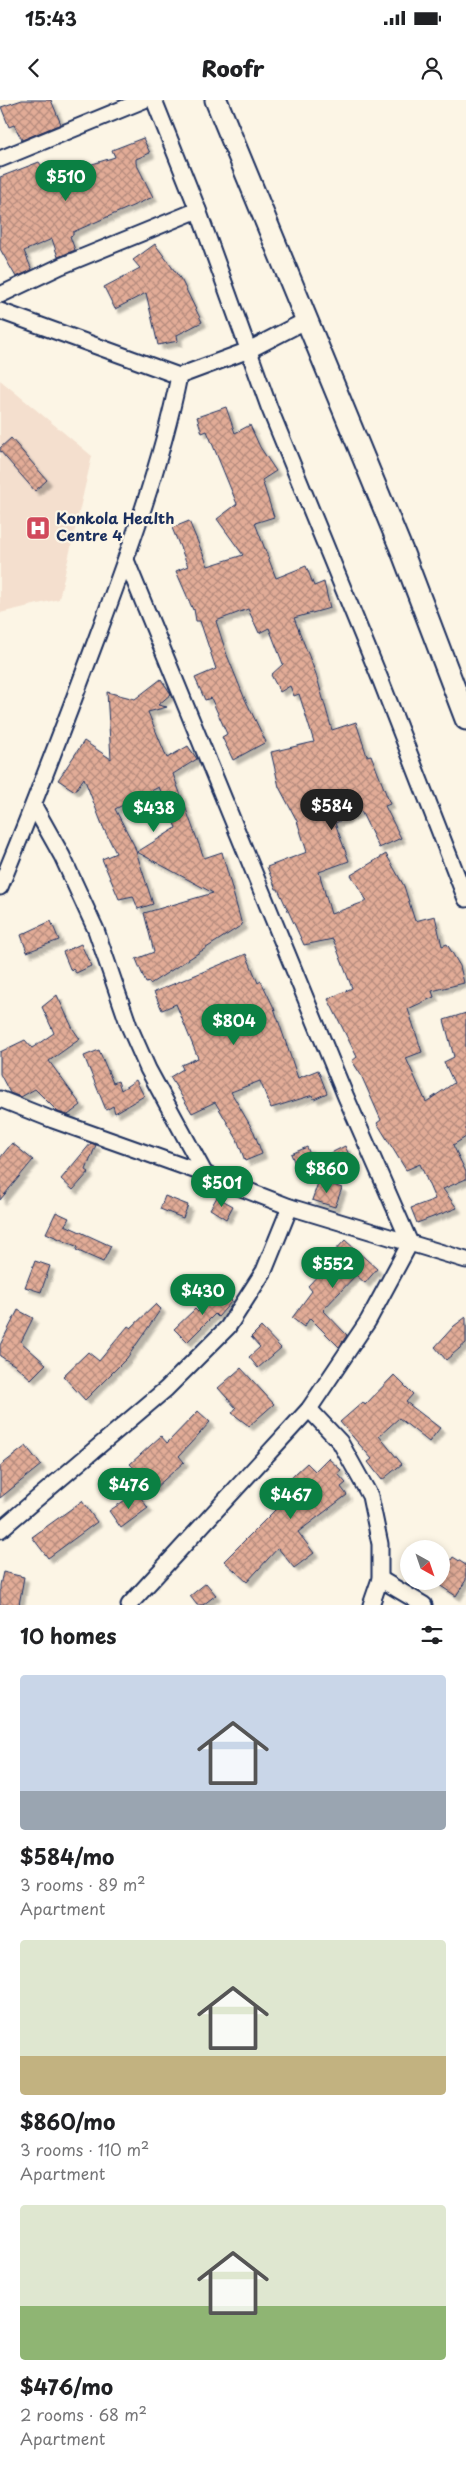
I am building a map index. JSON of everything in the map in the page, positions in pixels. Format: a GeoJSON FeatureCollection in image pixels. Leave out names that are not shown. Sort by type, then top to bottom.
{"type":"FeatureCollection","features":[{"type":"Feature","properties":{"kind":"street"},"geometry":{"type":"LineString","coordinates":[[0,159],[144,100]]}},
{"type":"Feature","properties":{"kind":"street"},"geometry":{"type":"LineString","coordinates":[[154,100],[198,210],[268,407],[381,681],[466,899]]}},
{"type":"Feature","properties":{"kind":"street"},"geometry":{"type":"LineString","coordinates":[[216,100],[305,321],[402,551],[466,719]]}},
{"type":"Feature","properties":{"kind":"street"},"geometry":{"type":"LineString","coordinates":[[0,295],[61,266],[198,210]]}},
{"type":"Feature","properties":{"kind":"street"},"geometry":{"type":"LineString","coordinates":[[0,311],[179,376],[249,350],[305,321]]}},
{"type":"Feature","properties":{"kind":"street"},"geometry":{"type":"LineString","coordinates":[[0,887],[34,806],[126,560],[173,407],[179,376]]}},
{"type":"Feature","properties":{"kind":"street"},"geometry":{"type":"LineString","coordinates":[[126,560],[346,1097],[410,1243]]}},
{"type":"Feature","properties":{"kind":"street"},"geometry":{"type":"LineString","coordinates":[[34,806],[62,856],[96,930],[129,1026],[148,1069],[205,1174]]}},
{"type":"Feature","properties":{"kind":"street"},"geometry":{"type":"LineString","coordinates":[[0,1099],[290,1207],[466,1260]]}},
{"type":"Feature","properties":{"kind":"street"},"geometry":{"type":"LineString","coordinates":[[0,1530],[166,1389],[228,1328],[264,1271],[290,1207]]}},
{"type":"Feature","properties":{"kind":"street"},"geometry":{"type":"LineString","coordinates":[[129,1605],[309,1409],[368,1321],[410,1243]]}},
{"type":"Feature","properties":{"kind":"street"},"geometry":{"type":"LineString","coordinates":[[309,1409],[340,1442],[370,1496],[380,1544],[380,1579],[371,1605]]}},
{"type":"Feature","properties":{"kind":"street"},"geometry":{"type":"LineString","coordinates":[[380,1579],[424,1605]]}},
{"type":"Feature","properties":{"kind":"shaded area","name":"Konkola Health Centre 4"},"geometry":{"type":"Polygon","coordinates":[[[0,380],[92,456],[59,599],[0,613],[0,380]]]}},
{"type":"Feature","properties":{"kind":"building"},"geometry":{"type":"Polygon","coordinates":[[[22,100],[51,100],[61,124],[22,140],[14,125],[9,127],[1,107],[22,100]]]}},
{"type":"Feature","properties":{"kind":"building"},"geometry":{"type":"Polygon","coordinates":[[[143,138],[150,153],[136,159],[136,163],[153,197],[73,232],[73,235],[70,236],[75,250],[58,257],[52,239],[24,251],[32,270],[16,277],[0,249],[0,177],[39,162],[50,178],[77,164],[79,168],[115,157],[112,150],[143,138]]]}},
{"type":"Feature","properties":{"kind":"building"},"geometry":{"type":"Polygon","coordinates":[[[155,244],[182,281],[202,322],[177,335],[178,341],[158,345],[146,293],[115,309],[104,287],[140,268],[133,260],[155,244]]]}},
{"type":"Feature","properties":{"kind":"building"},"geometry":{"type":"Polygon","coordinates":[[[226,407],[235,433],[250,425],[260,447],[276,471],[262,480],[274,517],[255,523],[276,578],[306,566],[314,586],[324,582],[330,608],[294,618],[316,674],[332,730],[356,722],[367,756],[371,755],[390,804],[385,806],[401,838],[379,848],[361,811],[335,823],[349,861],[319,872],[331,914],[367,901],[351,875],[386,854],[404,886],[415,921],[435,916],[442,946],[447,944],[460,966],[464,983],[432,991],[434,997],[408,1009],[422,1052],[406,1058],[426,1102],[454,1083],[444,1062],[454,1057],[444,1020],[466,1013],[466,1137],[453,1145],[466,1172],[466,1179],[443,1189],[457,1208],[417,1223],[411,1208],[435,1199],[420,1164],[406,1170],[377,1123],[381,1120],[361,1075],[352,1061],[357,1057],[328,999],[352,988],[333,939],[304,945],[267,867],[307,852],[297,821],[279,787],[271,752],[314,742],[299,694],[294,696],[290,686],[280,692],[271,675],[283,664],[269,628],[259,633],[248,609],[216,621],[244,697],[266,742],[233,760],[222,737],[227,734],[211,698],[205,700],[195,678],[216,669],[200,621],[196,621],[194,609],[176,571],[188,566],[172,528],[189,521],[208,566],[243,555],[217,519],[237,504],[207,431],[202,433],[197,417],[226,407]]]}},
{"type":"Feature","properties":{"kind":"building"},"geometry":{"type":"Polygon","coordinates":[[[11,438],[47,480],[35,491],[0,451],[0,448],[11,438]]]}},
{"type":"Feature","properties":{"kind":"building"},"geometry":{"type":"Polygon","coordinates":[[[161,679],[171,694],[158,705],[167,707],[148,712],[167,758],[188,746],[197,759],[173,774],[204,858],[222,852],[242,925],[150,984],[149,982],[146,983],[136,959],[154,952],[144,913],[213,893],[137,852],[176,828],[159,787],[115,809],[134,845],[153,904],[138,909],[133,896],[119,899],[102,859],[116,853],[103,827],[84,778],[75,791],[58,780],[84,741],[111,759],[107,692],[135,699],[161,679]]]}},
{"type":"Feature","properties":{"kind":"building"},"geometry":{"type":"Polygon","coordinates":[[[51,921],[59,940],[27,952],[21,935],[51,921]]]}},
{"type":"Feature","properties":{"kind":"building"},"geometry":{"type":"Polygon","coordinates":[[[81,944],[91,966],[76,973],[73,969],[71,971],[63,952],[81,944]]]}},
{"type":"Feature","properties":{"kind":"building"},"geometry":{"type":"Polygon","coordinates":[[[246,954],[258,983],[261,981],[274,1008],[298,1078],[318,1070],[327,1093],[314,1099],[313,1095],[271,1108],[260,1081],[231,1092],[254,1132],[262,1154],[245,1161],[237,1139],[215,1102],[192,1113],[170,1077],[183,1069],[181,1065],[198,1058],[176,1004],[162,1010],[154,992],[246,954]]]}},
{"type":"Feature","properties":{"kind":"building"},"geometry":{"type":"Polygon","coordinates":[[[57,995],[73,1029],[80,1039],[49,1061],[81,1105],[68,1115],[58,1112],[35,1089],[21,1097],[10,1093],[0,1074],[0,1052],[25,1040],[32,1048],[54,1033],[42,1007],[57,995]]]}},
{"type":"Feature","properties":{"kind":"building"},"geometry":{"type":"Polygon","coordinates":[[[99,1050],[113,1083],[118,1081],[121,1090],[136,1080],[144,1096],[115,1113],[113,1106],[106,1110],[84,1056],[99,1050]]]}},
{"type":"Feature","properties":{"kind":"building"},"geometry":{"type":"Polygon","coordinates":[[[12,1143],[33,1160],[0,1200],[0,1158],[12,1143]]]}},
{"type":"Feature","properties":{"kind":"building"},"geometry":{"type":"Polygon","coordinates":[[[91,1143],[96,1145],[86,1170],[89,1172],[73,1190],[61,1179],[91,1143]]]}},
{"type":"Feature","properties":{"kind":"building"},"geometry":{"type":"Polygon","coordinates":[[[345,1146],[351,1159],[322,1174],[329,1154],[345,1146]]]}},
{"type":"Feature","properties":{"kind":"building"},"geometry":{"type":"Polygon","coordinates":[[[307,1147],[316,1169],[300,1176],[291,1154],[307,1147]]]}},
{"type":"Feature","properties":{"kind":"building"},"geometry":{"type":"Polygon","coordinates":[[[319,1180],[342,1188],[335,1207],[312,1200],[319,1180]]]}},
{"type":"Feature","properties":{"kind":"building"},"geometry":{"type":"Polygon","coordinates":[[[165,1196],[188,1205],[183,1218],[160,1209],[165,1196]]]}},
{"type":"Feature","properties":{"kind":"building"},"geometry":{"type":"Polygon","coordinates":[[[217,1197],[233,1206],[226,1219],[210,1209],[217,1197]]]}},
{"type":"Feature","properties":{"kind":"building"},"geometry":{"type":"Polygon","coordinates":[[[56,1212],[69,1218],[65,1225],[111,1246],[103,1262],[76,1250],[78,1247],[46,1233],[56,1212]]]}},
{"type":"Feature","properties":{"kind":"building"},"geometry":{"type":"Polygon","coordinates":[[[345,1240],[377,1269],[365,1283],[356,1275],[323,1310],[347,1335],[339,1347],[310,1318],[304,1327],[292,1318],[312,1291],[308,1286],[335,1257],[332,1254],[345,1240]]]}},
{"type":"Feature","properties":{"kind":"building"},"geometry":{"type":"Polygon","coordinates":[[[35,1261],[50,1266],[41,1292],[25,1287],[35,1261]]]}},
{"type":"Feature","properties":{"kind":"building"},"geometry":{"type":"Polygon","coordinates":[[[218,1289],[232,1301],[218,1317],[215,1314],[187,1342],[174,1329],[195,1309],[198,1312],[218,1289]]]}},
{"type":"Feature","properties":{"kind":"building"},"geometry":{"type":"Polygon","coordinates":[[[156,1304],[161,1309],[127,1358],[85,1400],[63,1376],[88,1352],[99,1361],[128,1326],[131,1328],[156,1304]]]}},
{"type":"Feature","properties":{"kind":"building"},"geometry":{"type":"Polygon","coordinates":[[[18,1310],[33,1318],[21,1342],[46,1364],[31,1379],[16,1366],[0,1356],[0,1345],[18,1310]]]}},
{"type":"Feature","properties":{"kind":"building"},"geometry":{"type":"Polygon","coordinates":[[[466,1317],[466,1343],[446,1360],[435,1347],[454,1326],[466,1317]]]}},
{"type":"Feature","properties":{"kind":"building"},"geometry":{"type":"Polygon","coordinates":[[[261,1327],[281,1348],[258,1368],[249,1357],[260,1347],[251,1337],[261,1327]]]}},
{"type":"Feature","properties":{"kind":"building"},"geometry":{"type":"Polygon","coordinates":[[[241,1368],[274,1404],[249,1426],[232,1413],[236,1408],[218,1388],[241,1368]]]}},
{"type":"Feature","properties":{"kind":"building"},"geometry":{"type":"Polygon","coordinates":[[[394,1375],[413,1394],[406,1402],[440,1428],[429,1442],[399,1418],[379,1436],[402,1464],[382,1480],[368,1462],[372,1459],[340,1422],[363,1402],[365,1405],[394,1375]]]}},
{"type":"Feature","properties":{"kind":"building"},"geometry":{"type":"Polygon","coordinates":[[[198,1411],[210,1422],[179,1456],[184,1462],[154,1489],[130,1464],[161,1436],[167,1443],[198,1411]]]}},
{"type":"Feature","properties":{"kind":"building"},"geometry":{"type":"Polygon","coordinates":[[[26,1446],[41,1465],[0,1498],[0,1466],[26,1446]]]}},
{"type":"Feature","properties":{"kind":"building"},"geometry":{"type":"Polygon","coordinates":[[[328,1458],[341,1470],[338,1474],[346,1483],[341,1487],[347,1495],[298,1532],[314,1553],[294,1568],[278,1548],[247,1582],[224,1561],[293,1492],[285,1483],[307,1463],[315,1471],[328,1458]]]}},
{"type":"Feature","properties":{"kind":"building"},"geometry":{"type":"Polygon","coordinates":[[[137,1492],[148,1508],[121,1528],[109,1511],[137,1492]]]}},
{"type":"Feature","properties":{"kind":"building"},"geometry":{"type":"Polygon","coordinates":[[[82,1501],[97,1522],[48,1558],[32,1537],[82,1501]]]}},
{"type":"Feature","properties":{"kind":"building"},"geometry":{"type":"Polygon","coordinates":[[[453,1557],[466,1565],[466,1580],[456,1596],[447,1590],[450,1590],[450,1561],[453,1557]]]}},
{"type":"Feature","properties":{"kind":"building"},"geometry":{"type":"Polygon","coordinates":[[[3,1572],[24,1577],[19,1605],[0,1605],[0,1585],[3,1572]]]}},
{"type":"Feature","properties":{"kind":"building"},"geometry":{"type":"Polygon","coordinates":[[[206,1583],[216,1595],[203,1605],[197,1605],[190,1596],[206,1583]]]}},
{"type":"Feature","properties":{"kind":"place","name":"Konkola Health Centre 4"},"geometry":{"type":"Point","coordinates":[38,528]}}]}
